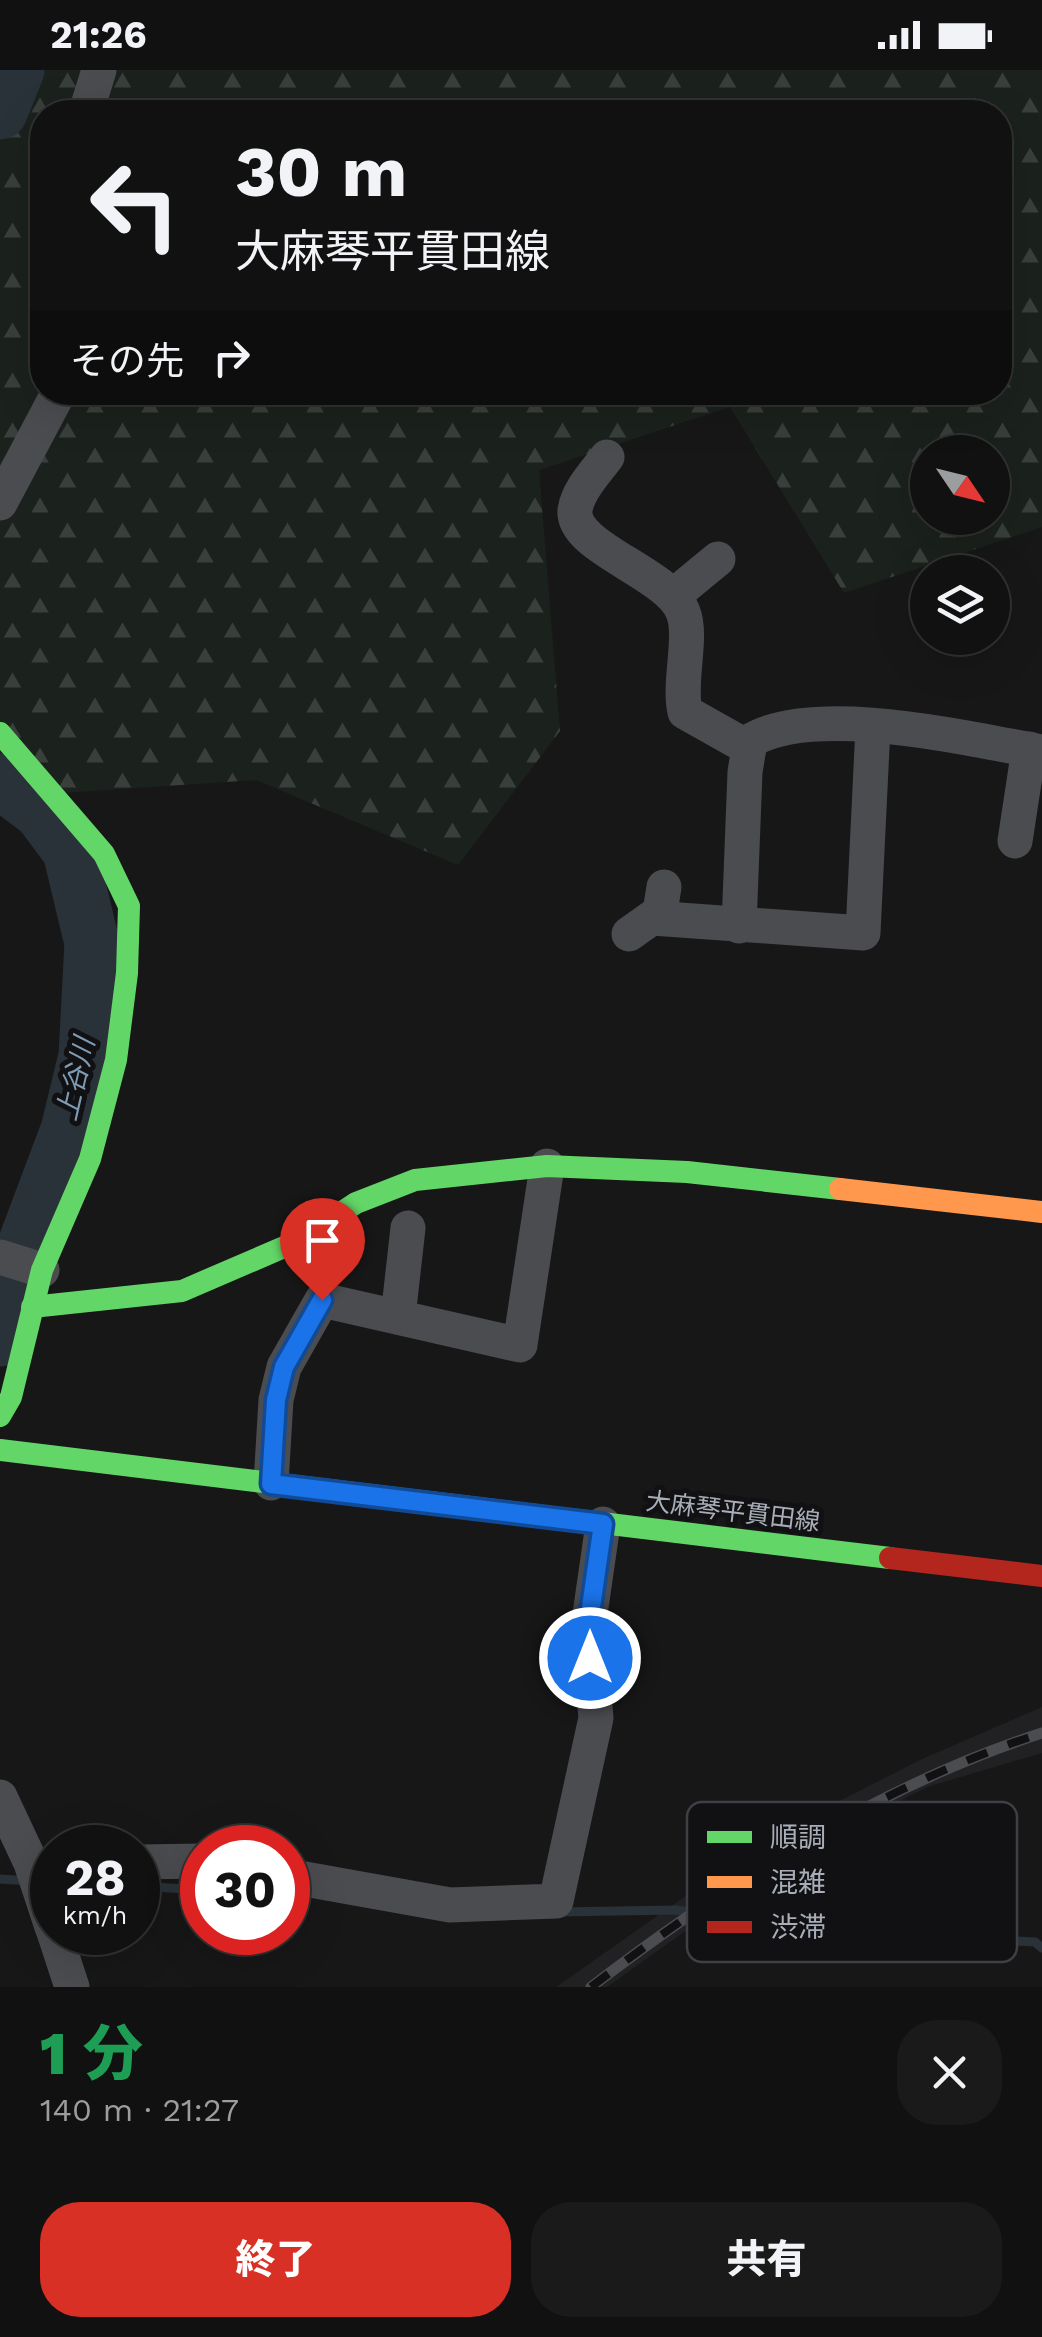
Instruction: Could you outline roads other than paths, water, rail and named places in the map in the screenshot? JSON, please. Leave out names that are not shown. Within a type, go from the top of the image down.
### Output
[{"type":"street","points":[[90,100],[100,70]]},
{"type":"street","points":[[0,503],[53,405]]},
{"type":"street","points":[[607,457],[581,493],[574,512],[582,532],[673,596],[685,614],[681,695],[685,712],[703,726],[750,748]]},
{"type":"street","points":[[673,596],[718,559]]},
{"type":"street","points":[[739,926],[750,741],[768,730],[805,724],[873,726],[1035,751],[1014,841]]},
{"type":"street","points":[[648,913],[739,926],[864,933],[873,726]]},
{"type":"street","points":[[0,733],[104,854],[129,906],[128,973],[116,1060],[90,1159],[42,1270],[11,1397],[0,1416]]},
{"type":"street","points":[[32,1308],[182,1290],[298,1240],[356,1203],[415,1180],[547,1166],[687,1172],[1042,1212]]},
{"type":"street","points":[[271,1484],[276,1400],[284,1367],[322,1300],[520,1345],[547,1166]]},
{"type":"street","points":[[398,1318],[408,1228]]},
{"type":"street","points":[[0,1257],[42,1270]]},
{"type":"street","name":"大麻琴平貫田線","points":[[0,1450],[1042,1576]]},
{"type":"street","points":[[310,1880],[450,1905],[556,1901],[596,1718],[588,1628],[603,1524]]},
{"type":"street","points":[[0,1797],[28,1859]]},
{"type":"street","points":[[62,1955],[72,1987]]},
{"type":"waterway","name":"上谷川","points":[[0,112],[17,70]]},
{"type":"waterway","name":"上谷川","points":[[0,781],[41,812],[70,851],[92,943],[86,1056],[68,1130],[24,1247],[0,1339]]},
{"type":"waterway","points":[[0,1879],[30,1881]]},
{"type":"waterway","points":[[160,1887],[180,1889]]},
{"type":"waterway","points":[[559,1912],[687,1912]]},
{"type":"waterway","points":[[1017,1941],[1035,1942],[1042,1948]]},
{"type":"railway","points":[[877,1802],[921,1780],[1042,1733]]},
{"type":"railway","points":[[591,1987],[687,1917]]}]
